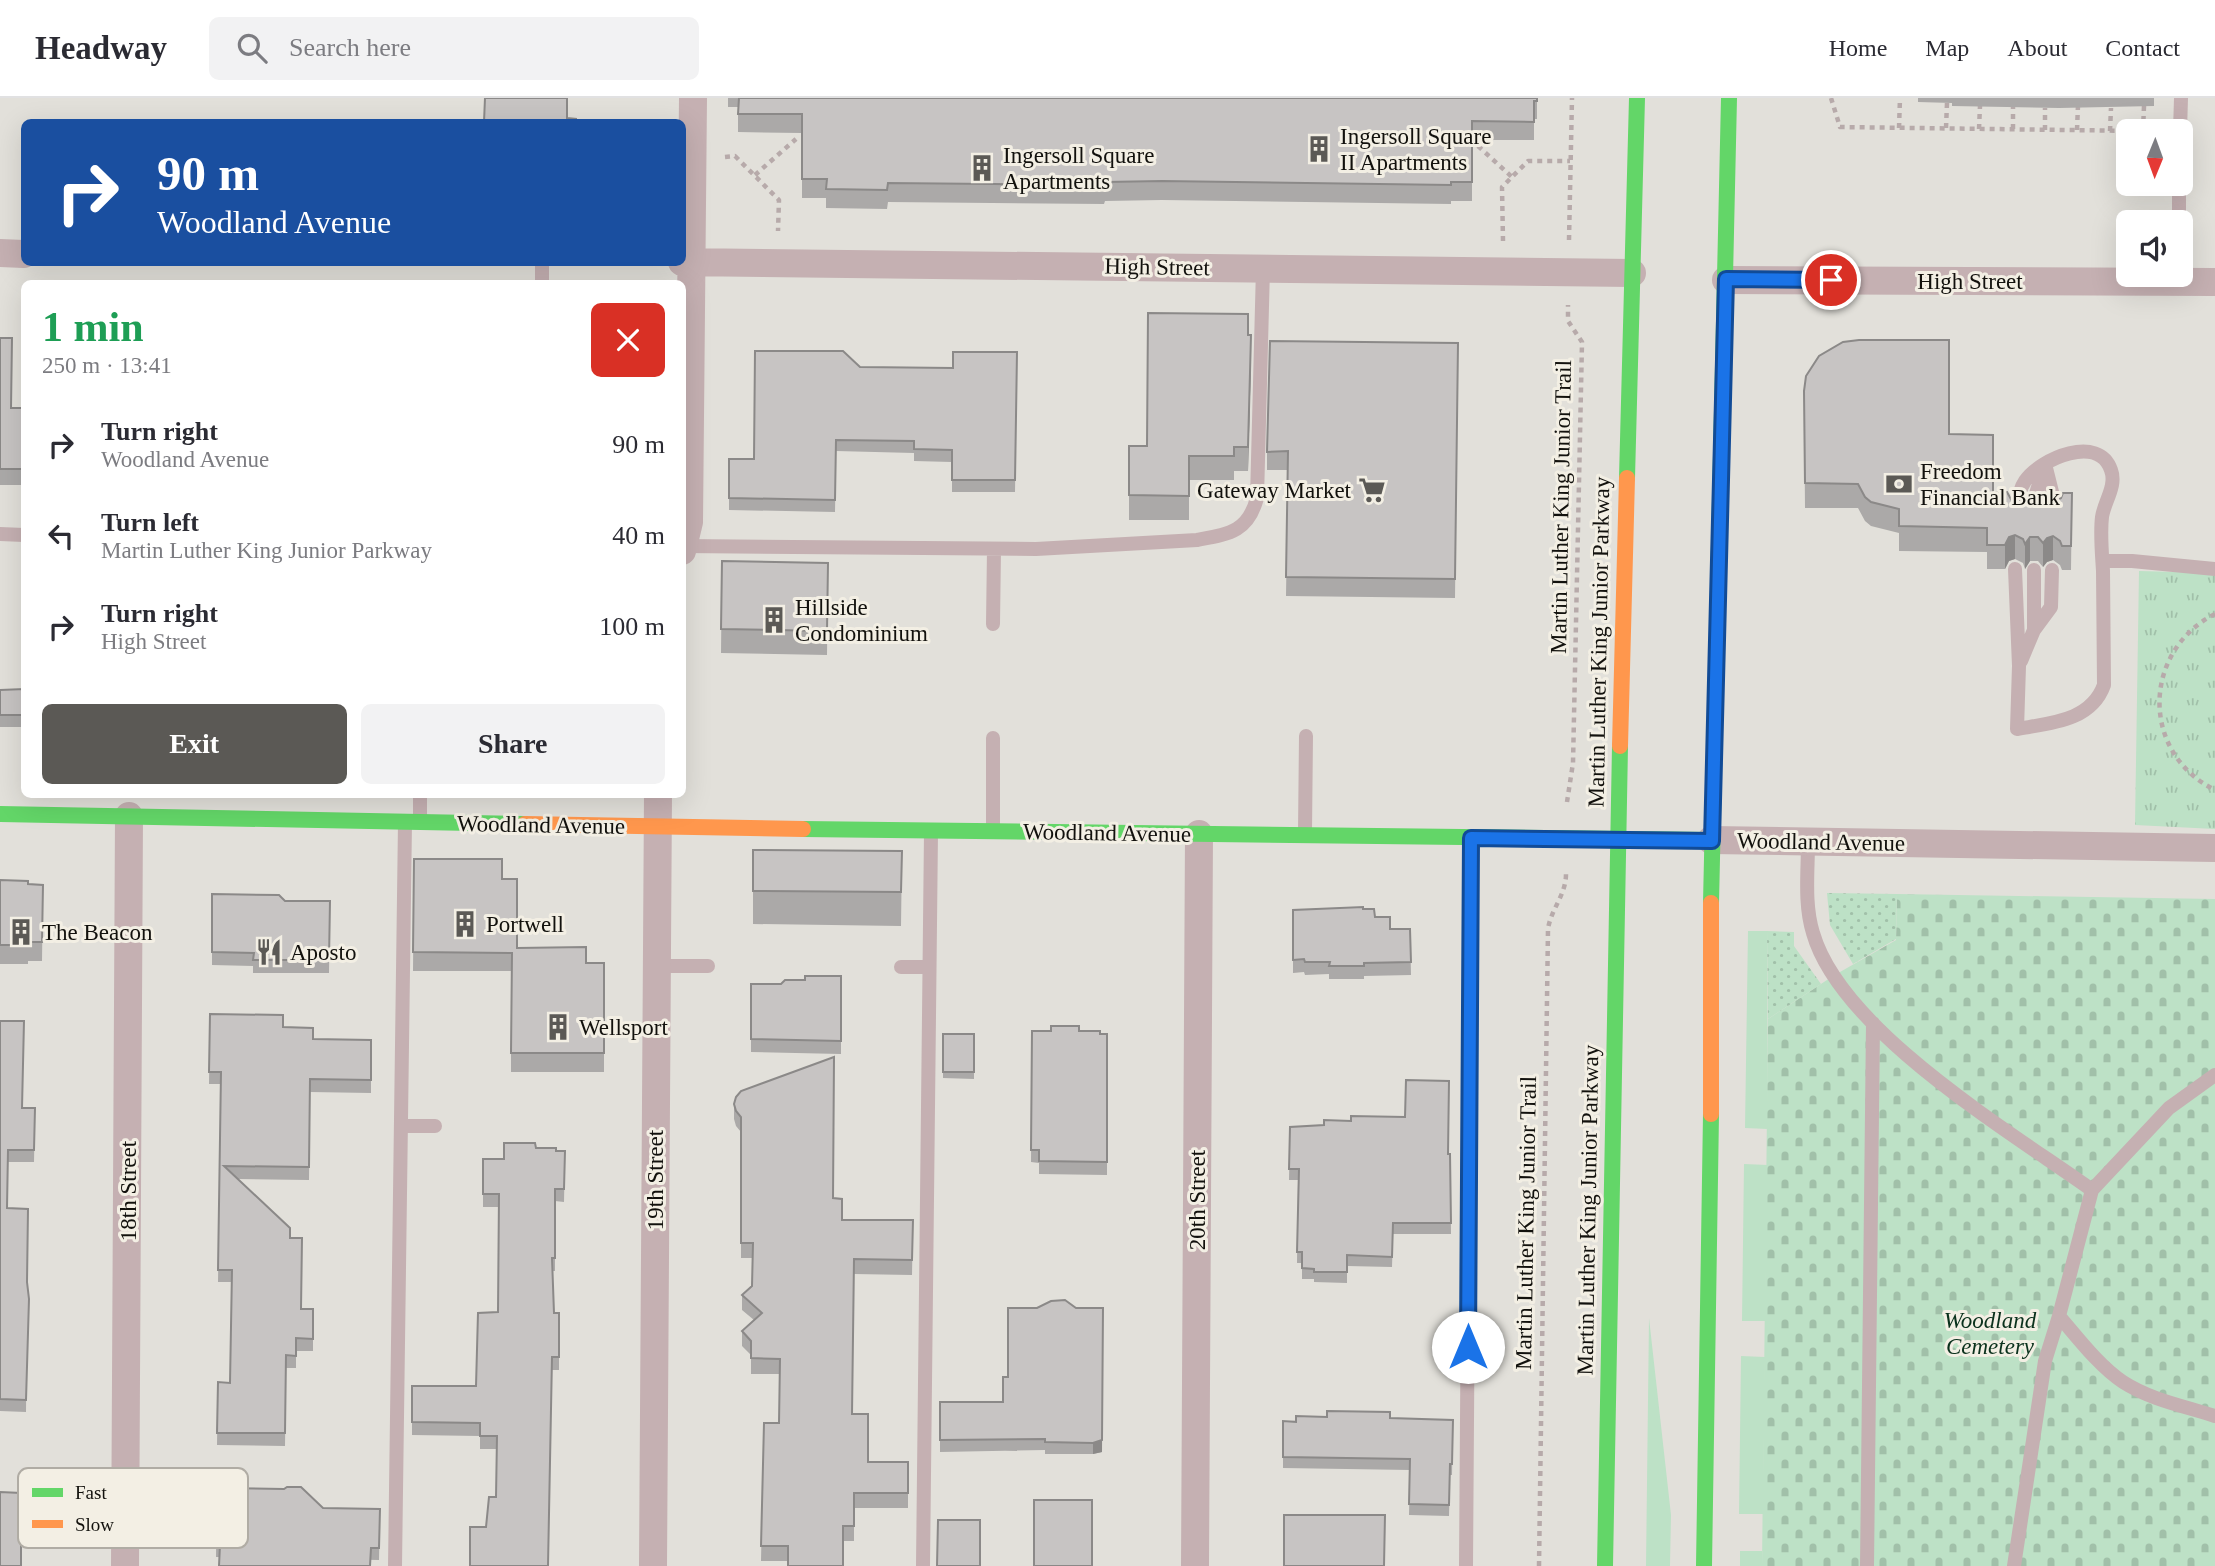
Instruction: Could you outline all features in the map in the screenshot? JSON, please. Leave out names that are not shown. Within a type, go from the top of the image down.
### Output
[{"type":"main road","name":"Martin Luther King Junior Parkway","points":[[1605,1566],[1617,839],[1637,98]]},
{"type":"main road","points":[[1704,1566],[1712,1066],[1712,841],[1729,98]]},
{"type":"main road","name":"Woodland Avenue","points":[[0,814],[657,827],[1712,841]]},
{"type":"street","points":[[686,534],[689,522],[687,262],[693,98]]},
{"type":"street","points":[[0,253],[21,254]]},
{"type":"street","name":"High Street","points":[[687,262],[1632,272]]},
{"type":"street","name":"High Street","points":[[1726,279],[2116,278]]},
{"type":"street","name":"High Street","points":[[2193,280],[2215,282]]},
{"type":"street","name":"19th Street","points":[[653,1566],[658,798]]},
{"type":"street","name":"18th Street","points":[[126,1468],[130,816]]},
{"type":"street","name":"20th Street","points":[[1195,1566],[1199,834]]},
{"type":"street","name":"Woodland Avenue","points":[[1712,841],[2215,848]]},
{"type":"street","name":"18th Street","points":[[125,1548],[125,1566]]},
{"type":"lane","points":[[2180,98],[2180,119]]},
{"type":"lane","points":[[686,547],[1036,549],[1197,540],[1222,536],[1242,526],[1253,515],[1258,498],[1263,268]]},
{"type":"lane","points":[[2015,569],[2019,666],[2017,729],[2060,721],[2084,712],[2099,698],[2105,685],[2102,519],[2112,488],[2112,472],[2105,460],[2092,453],[2072,452],[2045,463],[2026,480],[2018,498],[2017,517]]},
{"type":"lane","points":[[2034,517],[2035,497],[2045,463]]},
{"type":"lane","points":[[2045,463],[2053,496],[2053,517]]},
{"type":"lane","points":[[0,534],[21,535]]},
{"type":"lane","points":[[993,624],[994,549]]},
{"type":"lane","points":[[2103,561],[2215,569]]},
{"type":"lane","points":[[2034,570],[2034,630]]},
{"type":"lane","points":[[2019,666],[2034,630],[2052,607],[2052,570]]},
{"type":"lane","points":[[1305,835],[1306,736]]},
{"type":"lane","points":[[993,738],[993,832]]},
{"type":"lane","points":[[395,1566],[401,1126],[412,822],[419,798]]},
{"type":"lane","points":[[923,1566],[931,830]]},
{"type":"lane","points":[[1466,1566],[1471,838]]},
{"type":"lane","points":[[1808,842],[1809,910],[1813,933],[1833,976],[1873,1023],[1929,1075],[2092,1190]]},
{"type":"lane","points":[[656,966],[709,966]]},
{"type":"lane","points":[[901,967],[929,967]]},
{"type":"lane","points":[[1867,1566],[1873,1023]]},
{"type":"lane","points":[[2014,1566],[2046,1361],[2092,1190],[2169,1108],[2215,1075]]},
{"type":"lane","points":[[401,1126],[435,1126]]},
{"type":"lane","points":[[2059,1316],[2086,1347],[2122,1381],[2153,1397],[2215,1416]]},
{"type":"path","name":"Martin Luther King Junior Trail","points":[[1567,793],[1573,763],[1582,342],[1568,321],[1572,98]]},
{"type":"path","points":[[1831,98],[1840,127],[2116,131]]},
{"type":"path","points":[[1899,128],[1900,98]]},
{"type":"path","points":[[1946,128],[1947,103]]},
{"type":"path","points":[[2013,104],[2013,129]]},
{"type":"path","points":[[2077,130],[2078,105]]},
{"type":"path","points":[[1979,129],[1980,106]]},
{"type":"path","points":[[2143,119],[2144,106]]},
{"type":"path","points":[[2045,108],[2045,130]]},
{"type":"path","points":[[2110,131],[2111,108]]},
{"type":"path","points":[[755,175],[796,139]]},
{"type":"path","points":[[1478,146],[1512,177]]},
{"type":"path","points":[[693,153],[735,156],[779,200],[778,263]]},
{"type":"path","points":[[1503,242],[1502,187],[1528,161],[1570,161]]},
{"type":"path","points":[[2215,614],[2194,625],[2167,665],[2160,690],[2159,714],[2165,738],[2186,770],[2215,790]]},
{"type":"path","name":"Martin Luther King Junior Trail","points":[[1539,1566],[1548,929],[1553,909],[1566,883]]},
{"type":"green space","points":[[2139,571],[2215,573],[2215,829],[2135,825]]},
{"type":"green space","points":[[1827,893],[1897,894],[1896,939],[1853,964],[1830,925]]},
{"type":"green space","name":"Woodland Cemetery","points":[[1897,894],[2215,899],[2215,1566],[1762,1566],[1768,1019],[1833,976],[1896,940]]},
{"type":"green space","points":[[1748,931],[1767,931],[1768,1129],[1745,1128]]},
{"type":"green space","points":[[1767,931],[1794,932],[1794,946],[1821,984],[1768,1019]]},
{"type":"green space","points":[[1744,1164],[1768,1165],[1765,1321],[1742,1321]]},
{"type":"green space","points":[[1649,1318],[1671,1515],[1670,1566],[1646,1566]]},
{"type":"green space","points":[[1741,1356],[1765,1357],[1763,1514],[1739,1514]]},
{"type":"green space","points":[[1740,1551],[1762,1551],[1762,1566],[1740,1566]]},
{"type":"building","points":[[485,98],[567,98],[567,118],[576,119],[484,119]]},
{"type":"building","points":[[739,98],[1537,98],[1537,101],[1534,101],[1534,122],[1472,121],[1472,182],[1451,182],[1451,185],[1162,181],[1105,182],[1104,185],[888,183],[887,190],[826,189],[827,179],[802,179],[802,114],[738,114]]},
{"type":"building","points":[[1148,313],[1248,314],[1248,335],[1251,335],[1248,447],[1234,447],[1234,456],[1189,456],[1189,496],[1129,495],[1129,446],[1147,446]]},
{"type":"building","points":[[0,338],[12,338],[11,408],[21,408],[21,469],[0,469]]},
{"type":"building","name":"Freedom Financial Bank","points":[[1949,340],[1949,434],[1993,435],[1993,492],[2007,492],[2012,501],[2018,502],[2026,497],[2029,501],[2038,501],[2044,494],[2048,501],[2054,502],[2061,498],[2063,493],[2072,493],[2071,546],[2062,546],[2053,536],[2043,543],[2038,537],[2030,537],[2025,544],[2023,539],[2015,535],[2009,537],[2005,545],[1987,545],[1987,528],[1899,526],[1899,509],[1871,502],[1858,484],[1805,483],[1806,376],[1819,356],[1843,342]]},
{"type":"building","name":"Gateway Market","points":[[1270,341],[1458,343],[1455,579],[1286,577],[1288,451],[1267,452]]},
{"type":"building","points":[[755,351],[843,351],[860,367],[953,368],[953,352],[1017,352],[1015,480],[952,480],[952,450],[914,449],[914,441],[836,440],[835,500],[729,498],[729,459],[754,459]]},
{"type":"building","name":"Hillside Condominium","points":[[722,561],[828,563],[827,631],[721,629]]},
{"type":"building","points":[[21,689],[21,715],[0,715],[0,690]]},
{"type":"building","points":[[753,850],[902,851],[901,892],[753,891]]},
{"type":"building","points":[[414,859],[502,859],[502,879],[517,879],[517,948],[586,947],[586,963],[604,963],[604,1053],[511,1053],[512,953],[413,952]]},
{"type":"building","name":"The Beacon","points":[[0,880],[28,881],[28,884],[43,885],[42,942],[0,945]]},
{"type":"building","name":"Aposto","points":[[212,894],[279,895],[285,901],[330,901],[329,960],[253,960],[254,953],[212,952]]},
{"type":"building","points":[[1363,907],[1374,909],[1375,917],[1390,917],[1390,929],[1410,929],[1411,962],[1329,966],[1330,962],[1293,960],[1293,910]]},
{"type":"building","points":[[805,976],[841,976],[841,1041],[751,1039],[751,984],[781,984],[785,980],[805,980]]},
{"type":"building","points":[[210,1014],[283,1015],[283,1027],[313,1028],[313,1039],[371,1040],[371,1080],[310,1079],[309,1167],[224,1166],[290,1228],[290,1238],[302,1238],[301,1309],[313,1309],[313,1339],[296,1338],[296,1356],[286,1355],[285,1433],[217,1433],[218,1382],[230,1383],[232,1270],[218,1270],[221,1072],[209,1072]]},
{"type":"building","points":[[0,1021],[24,1021],[22,1108],[35,1108],[34,1150],[8,1150],[7,1208],[28,1209],[26,1400],[0,1399]]},
{"type":"building","points":[[1051,1026],[1079,1026],[1079,1031],[1100,1031],[1100,1034],[1107,1034],[1107,1162],[1039,1161],[1039,1150],[1031,1150],[1032,1031],[1051,1031]]},
{"type":"building","points":[[943,1034],[974,1034],[974,1072],[943,1072]]},
{"type":"building","points":[[834,1057],[833,1198],[842,1199],[842,1220],[913,1220],[912,1260],[854,1259],[852,1414],[868,1414],[868,1462],[908,1462],[908,1493],[854,1493],[854,1526],[843,1526],[843,1566],[788,1566],[788,1546],[761,1546],[764,1423],[779,1423],[780,1359],[751,1358],[751,1341],[742,1331],[762,1313],[742,1295],[752,1286],[753,1243],[741,1243],[741,1117],[734,1104],[741,1091]]},
{"type":"building","points":[[1406,1080],[1449,1081],[1451,1223],[1393,1223],[1392,1257],[1347,1255],[1347,1272],[1314,1272],[1314,1269],[1302,1268],[1302,1252],[1297,1252],[1299,1169],[1289,1169],[1290,1127],[1324,1125],[1324,1120],[1351,1121],[1351,1116],[1405,1117]]},
{"type":"building","points":[[504,1143],[535,1143],[536,1148],[565,1151],[564,1189],[555,1189],[555,1258],[552,1258],[554,1313],[559,1313],[559,1357],[552,1357],[548,1566],[470,1566],[470,1527],[486,1527],[489,1497],[496,1497],[497,1436],[480,1436],[480,1423],[412,1422],[412,1386],[476,1386],[478,1313],[498,1312],[499,1194],[483,1194],[483,1159],[504,1159]]},
{"type":"building","points":[[1065,1300],[1076,1308],[1103,1308],[1102,1440],[1093,1443],[1045,1442],[1045,1439],[940,1440],[940,1402],[1003,1402],[1003,1377],[1008,1377],[1008,1308],[1037,1308],[1051,1301]]},
{"type":"building","points":[[1327,1411],[1390,1412],[1390,1418],[1453,1420],[1449,1505],[1409,1504],[1410,1459],[1283,1457],[1283,1421],[1296,1422],[1296,1416],[1327,1417]]},
{"type":"building","points":[[301,1487],[323,1508],[380,1509],[379,1548],[371,1548],[370,1566],[219,1566],[220,1548],[248,1548],[248,1488]]},
{"type":"building","points":[[0,1492],[18,1493],[18,1548],[21,1548],[21,1566],[0,1566]]},
{"type":"building","points":[[1034,1500],[1092,1500],[1092,1566],[1034,1566]]},
{"type":"building","points":[[1284,1515],[1385,1515],[1384,1566],[1284,1566]]},
{"type":"building","points":[[938,1520],[980,1520],[980,1566],[937,1566]]},
{"type":"traffic: fast","points":[[1627,478],[1637,98]]},
{"type":"traffic: fast","points":[[1711,903],[1729,98]]},
{"type":"traffic: fast","points":[[1605,1566],[1620,746]]},
{"type":"traffic: fast","points":[[0,814],[525,824]]},
{"type":"traffic: fast","points":[[803,829],[1711,840]]},
{"type":"traffic: fast","points":[[1704,1566],[1711,1114]]},
{"type":"traffic: slow","points":[[1620,746],[1627,478]]},
{"type":"traffic: slow","points":[[525,824],[803,829]]},
{"type":"traffic: slow","points":[[1711,903],[1711,1114]]},
{"type":"place","name":"Ingersoll Square II Apartments","points":[[1319,149]]},
{"type":"place","name":"Ingersoll Square Apartments","points":[[982,168]]},
{"type":"place","name":"Freedom Financial Bank","points":[[1899,484]]},
{"type":"place","name":"Gateway Market","points":[[1372,490]]},
{"type":"place","name":"Hillside Condominium","points":[[774,620]]},
{"type":"place","name":"Portwell","points":[[465,924]]},
{"type":"place","name":"The Beacon","points":[[21,932]]},
{"type":"place","name":"Aposto","points":[[269,952]]},
{"type":"place","name":"Wellsport","points":[[558,1027]]},
{"type":"route","points":[[1468,1347],[1471,838],[1712,841],[1726,279],[1831,280]]}]
